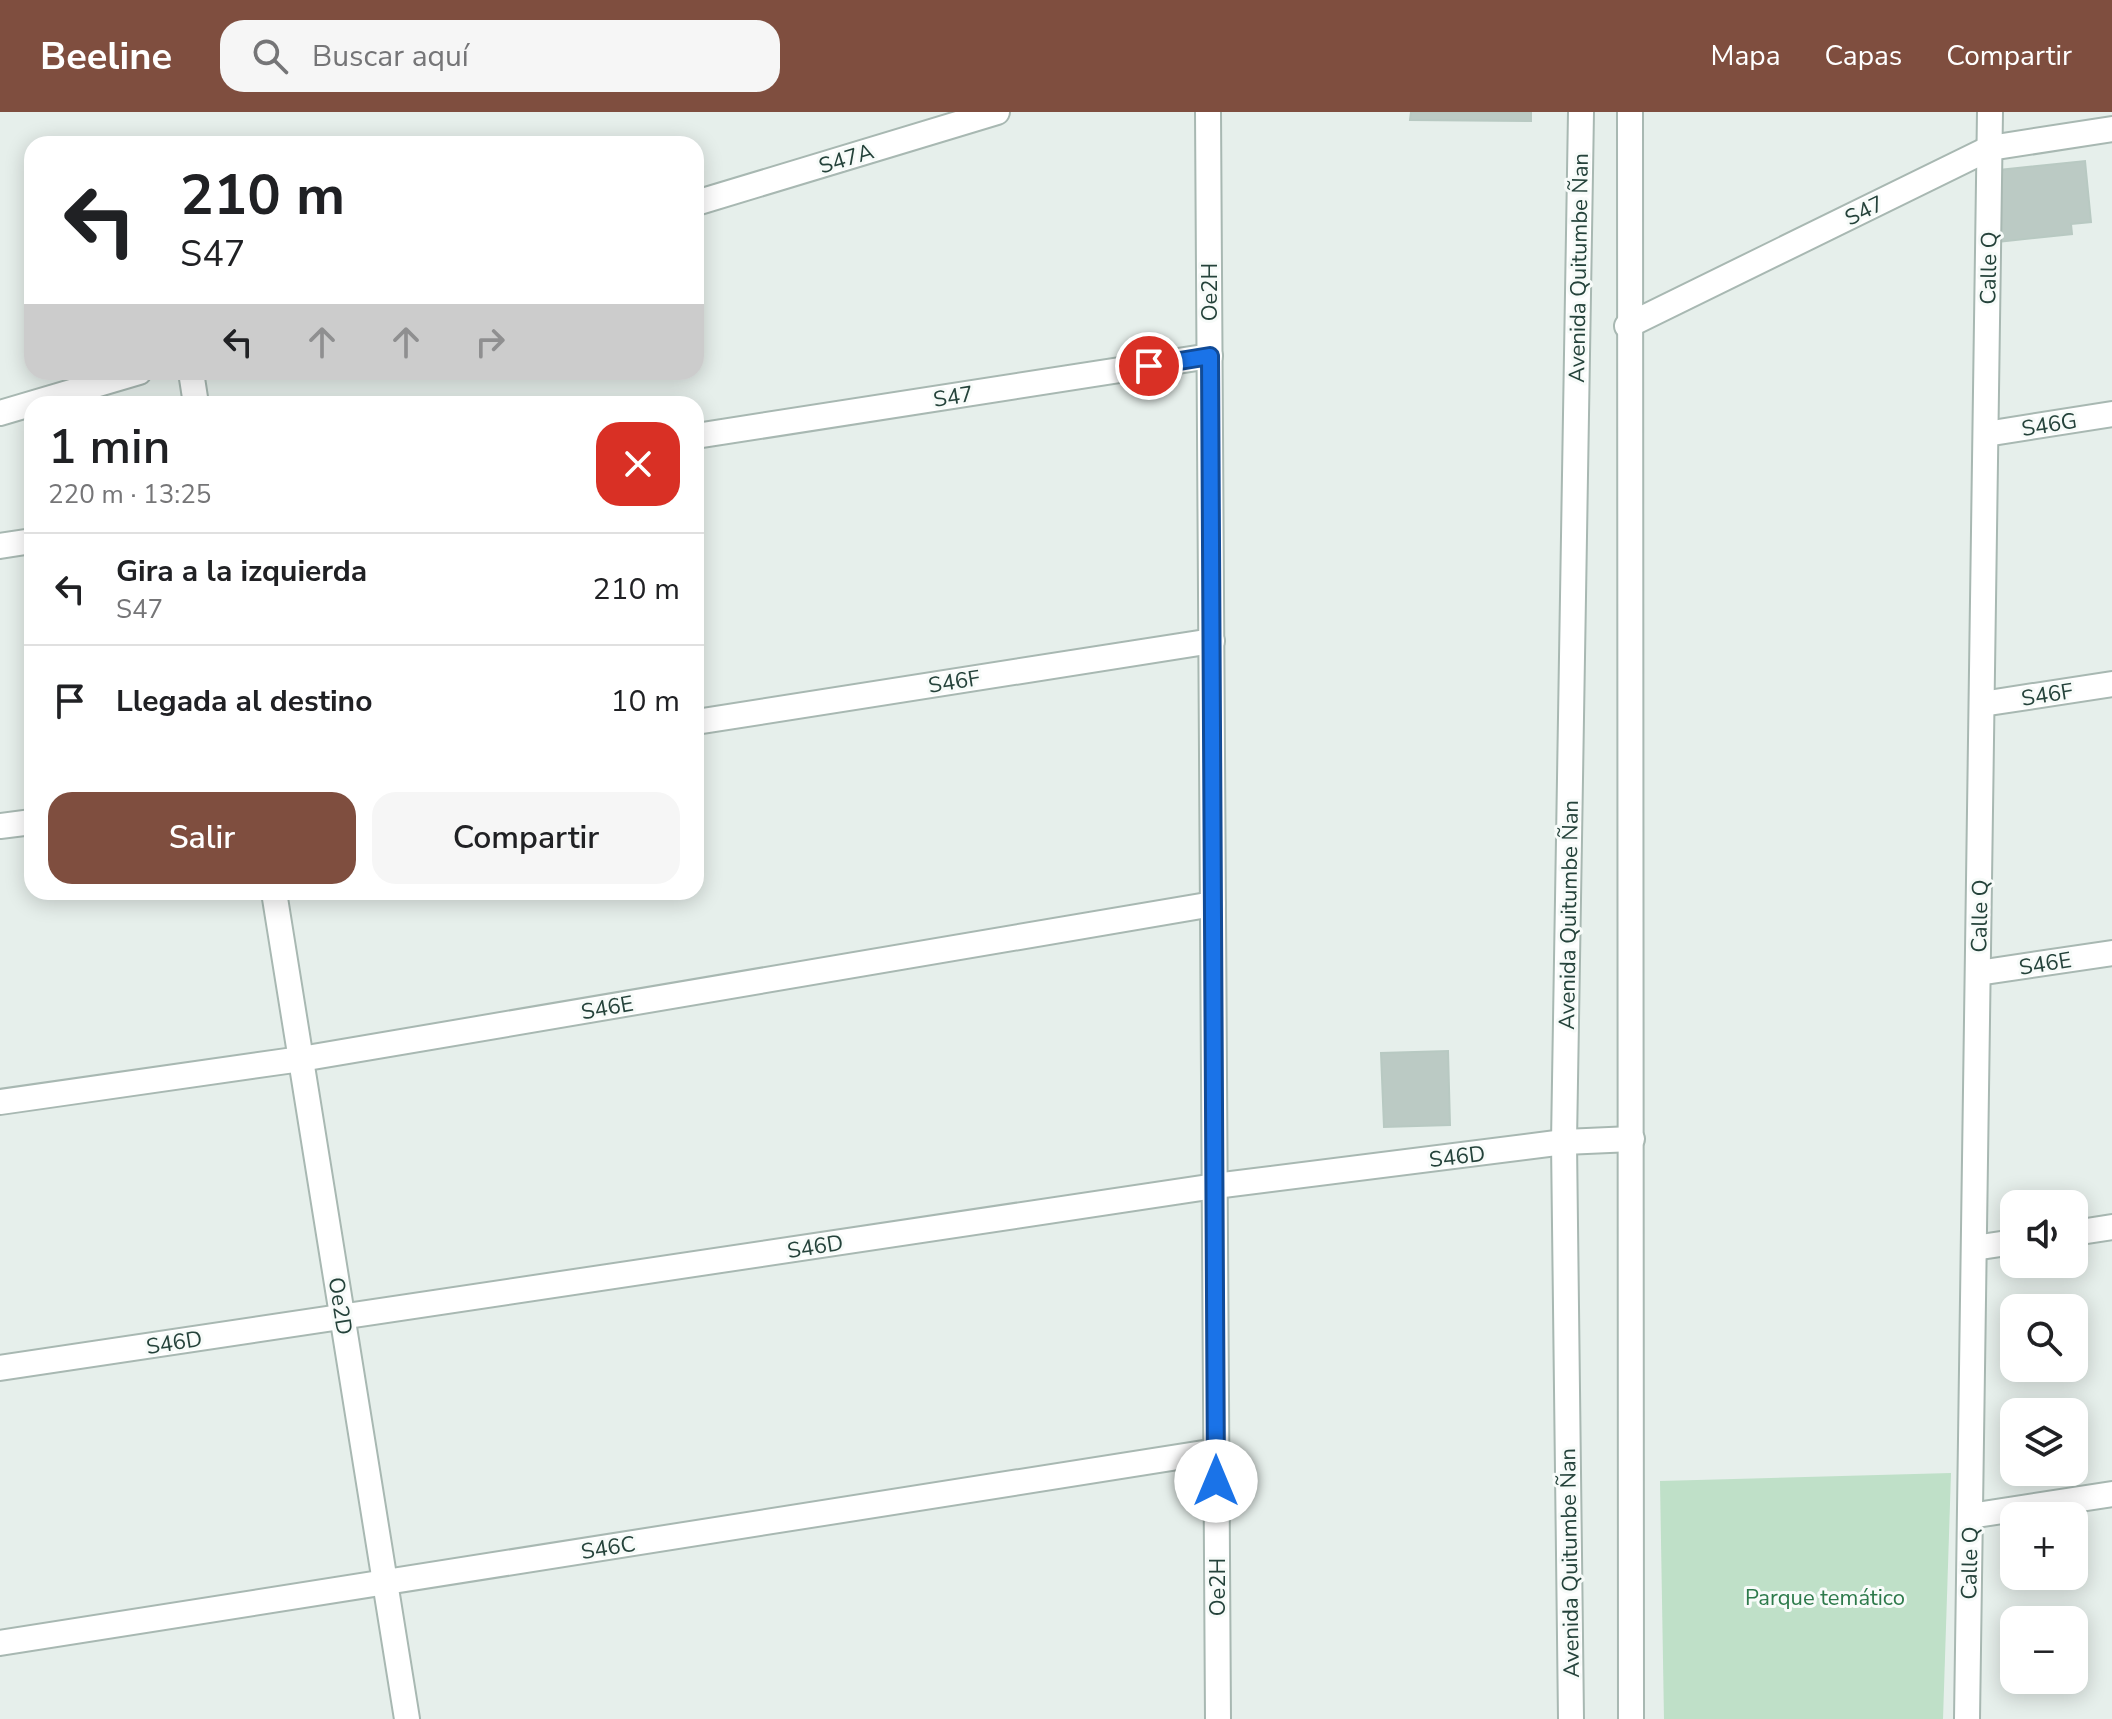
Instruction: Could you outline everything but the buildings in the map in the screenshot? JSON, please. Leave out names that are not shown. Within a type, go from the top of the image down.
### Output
[{"type":"street","name":"S47A","points":[[704,201],[997,112]]},
{"type":"street","name":"Oe2H","points":[[1208,112],[1218,1719]]},
{"type":"street","name":"Avenida Quitumbe Ñan","points":[[1571,1719],[1564,1142],[1581,112]]},
{"type":"street","points":[[1630,112],[1627,326],[1632,1139],[1631,1719]]},
{"type":"street","name":"Calle Q","points":[[1967,1719],[1990,112]]},
{"type":"street","name":"S47","points":[[1627,326],[1990,148],[2112,129]]},
{"type":"street","name":"S47","points":[[704,435],[1210,356]]},
{"type":"street","points":[[58,396],[112,380]]},
{"type":"street","points":[[0,413],[24,406]]},
{"type":"street","name":"S46G","points":[[1986,434],[2112,414]]},
{"type":"street","points":[[0,546],[24,542]]},
{"type":"street","name":"S46F","points":[[704,721],[1212,641]]},
{"type":"street","name":"S46F","points":[[1982,704],[2112,684]]},
{"type":"street","points":[[0,826],[24,823]]},
{"type":"street","name":"Oe2D","points":[[275,900],[407,1719]]},
{"type":"street","name":"S46E","points":[[0,1102],[301,1059],[1213,904]]},
{"type":"street","name":"S46E","points":[[1978,973],[2112,953]]},
{"type":"street","name":"S46D","points":[[0,1368],[1215,1186],[1564,1142],[1632,1139]]},
{"type":"street","points":[[2088,1231],[2112,1227]]},
{"type":"street","points":[[1974,1248],[2000,1244]]},
{"type":"street","name":"S46C","points":[[0,1643],[1216,1451]]},
{"type":"street","points":[[1970,1516],[2112,1494]]},
{"type":"green space","name":"Parque temático","points":[[1951,1473],[1943,1719],[1664,1719],[1660,1481]]},
{"type":"route","points":[[1149,366],[1210,356],[1216,1481]]}]
